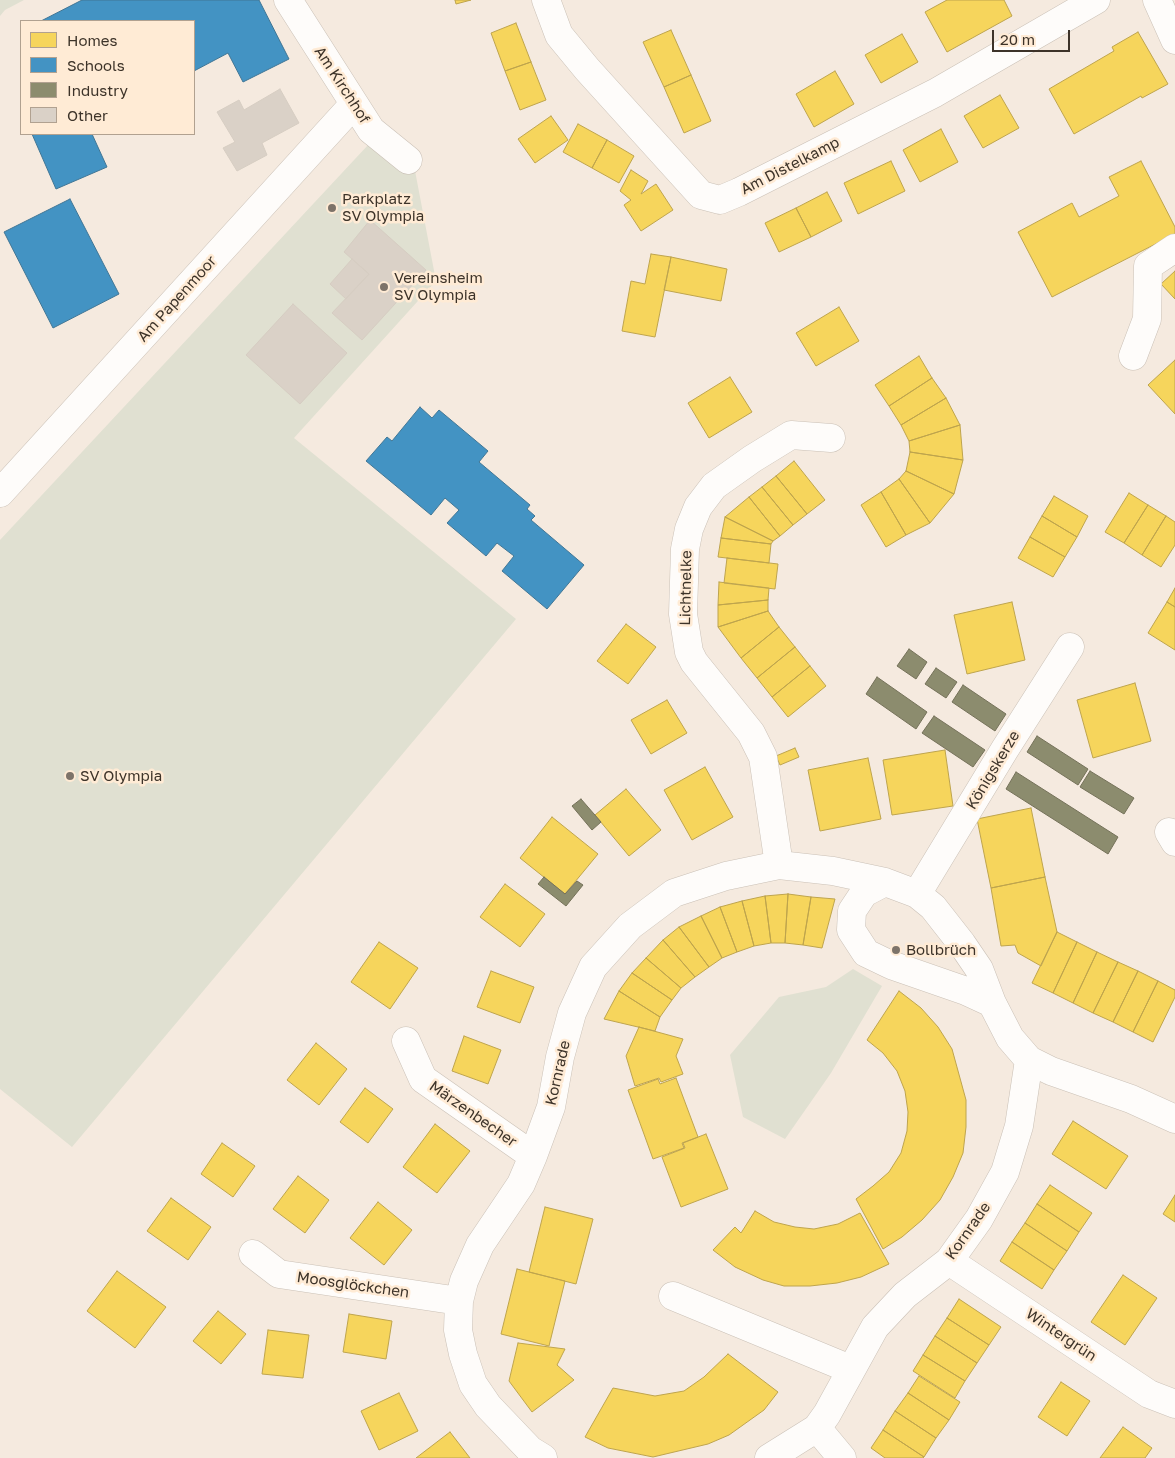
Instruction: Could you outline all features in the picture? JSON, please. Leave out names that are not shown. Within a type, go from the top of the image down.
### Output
[{"type":"street","name":"Am Kirchhof","points":[[288,0],[371,130],[408,160]]},
{"type":"street","name":"Am Distelkamp","points":[[546,0],[559,35],[587,69],[701,195],[720,200],[740,192],[935,93],[1096,0]]},
{"type":"street","points":[[1157,0],[1175,40]]},
{"type":"street","name":"Am Papenmoor","points":[[0,493],[354,104]]},
{"type":"street","points":[[1133,356],[1148,319],[1148,266],[1175,248]]},
{"type":"street","name":"Lichtnelke","points":[[779,865],[762,757],[751,733],[694,662],[689,652],[683,614],[685,549],[698,507],[714,486],[752,459],[791,435],[831,438]]},
{"type":"street","name":"Königskerze","points":[[918,894],[1005,749],[1070,647]]},
{"type":"street","name":"Kornrade","points":[[543,1458],[530,1450],[488,1406],[473,1384],[458,1330],[459,1301],[464,1281],[480,1245],[521,1184],[533,1156],[551,1107],[560,1057],[572,1013],[593,967],[630,926],[674,893],[726,876],[779,865],[833,871],[885,882],[918,894],[933,907],[962,944],[978,969],[992,1003],[1010,1038],[1029,1060],[1131,1099],[1175,1119]]},
{"type":"street","points":[[885,882],[864,893],[852,911],[851,930],[866,953],[891,965],[966,991],[992,1003]]},
{"type":"street","name":"Märzenbecher","points":[[406,1041],[422,1079],[533,1156]]},
{"type":"street","name":"Kornrade","points":[[769,1458],[816,1428],[827,1414],[875,1327],[905,1295],[949,1261],[979,1219],[1005,1172],[1019,1126],[1029,1060]]},
{"type":"street","name":"Moosglöckchen","points":[[253,1254],[279,1274],[459,1301]]},
{"type":"street","name":"Wintergrün","points":[[949,1261],[1149,1394],[1175,1404]]},
{"type":"street","points":[[673,1296],[850,1370]]},
{"type":"street","points":[[816,1428],[842,1458]]},
{"type":"shaded area","points":[[0,0],[24,0],[5,10],[0,16]]},
{"type":"shaded area","points":[[382,130],[412,155],[436,281],[294,438],[516,619],[72,1147],[0,1089],[0,540]]},
{"type":"shaded area","points":[[853,969],[882,986],[831,1073],[785,1139],[743,1117],[730,1055],[779,997],[826,987]]},
{"type":"building: Homes","points":[[455,0],[471,0],[456,4]]},
{"type":"building: Homes","points":[[947,0],[1004,0],[1012,16],[947,52],[925,12]]},
{"type":"building: Homes","points":[[516,23],[531,62],[505,71],[491,33]]},
{"type":"building: Homes","points":[[671,30],[691,75],[664,87],[643,42]]},
{"type":"building: Homes","points":[[1138,32],[1168,84],[1142,98],[1141,96],[1074,134],[1049,89],[1114,51],[1112,47]]},
{"type":"building: Homes","points":[[902,34],[918,62],[881,83],[865,55]]},
{"type":"building: Homes","points":[[531,62],[546,100],[520,110],[505,71]]},
{"type":"building: Homes","points":[[835,71],[854,104],[814,127],[796,94]]},
{"type":"building: Homes","points":[[691,75],[711,121],[684,133],[664,87]]},
{"type":"building: Homes","points":[[1000,95],[1019,128],[983,148],[964,116]]},
{"type":"building: Homes","points":[[551,116],[568,140],[535,163],[518,139]]},
{"type":"building: Homes","points":[[578,124],[607,140],[592,168],[563,152]]},
{"type":"building: Homes","points":[[941,129],[958,162],[920,182],[903,150]]},
{"type":"building: Homes","points":[[607,140],[634,156],[619,183],[592,168]]},
{"type":"building: Homes","points":[[891,161],[905,191],[858,214],[844,183]]},
{"type":"building: Homes","points":[[1141,161],[1175,227],[1175,234],[1052,297],[1018,232],[1072,203],[1079,217],[1119,196],[1109,177]]},
{"type":"building: Homes","points":[[631,170],[648,181],[641,194],[656,184],[673,210],[641,231],[624,205],[631,200],[620,191]]},
{"type":"building: Homes","points":[[827,192],[842,221],[811,237],[796,208]]},
{"type":"building: Homes","points":[[796,208],[811,237],[779,252],[765,223]]},
{"type":"building: Homes","points":[[651,254],[671,257],[655,337],[622,331],[631,281],[645,284]]},
{"type":"building: Homes","points":[[671,257],[727,269],[721,301],[664,290]]},
{"type":"building: Homes","points":[[1175,271],[1175,299],[1161,284]]},
{"type":"building: Homes","points":[[839,307],[859,341],[816,366],[796,333]]},
{"type":"building: Homes","points":[[919,356],[932,378],[889,406],[875,385]]},
{"type":"building: Homes","points":[[1175,360],[1175,414],[1148,385]]},
{"type":"building: Homes","points":[[730,377],[752,412],[709,438],[688,403]]},
{"type":"building: Homes","points":[[932,378],[946,398],[901,425],[889,406]]},
{"type":"building: Homes","points":[[946,398],[960,425],[909,441],[901,425]]},
{"type":"building: Homes","points":[[960,425],[963,460],[910,452],[909,441]]},
{"type":"building: Homes","points":[[910,452],[963,460],[954,494],[906,471]]},
{"type":"building: Homes","points":[[794,461],[825,500],[807,514],[776,476]]},
{"type":"building: Homes","points":[[906,471],[954,494],[930,523],[899,479]]},
{"type":"building: Homes","points":[[776,476],[807,514],[793,525],[762,487]]},
{"type":"building: Homes","points":[[899,479],[930,523],[906,535],[881,492]]},
{"type":"building: Homes","points":[[762,487],[793,525],[780,536],[749,497]]},
{"type":"building: Homes","points":[[881,492],[906,535],[886,547],[861,505]]},
{"type":"building: Homes","points":[[1129,493],[1148,505],[1124,543],[1105,532]]},
{"type":"building: Homes","points":[[1054,496],[1088,516],[1077,537],[1042,516]]},
{"type":"building: Homes","points":[[749,497],[780,536],[773,541],[725,517]]},
{"type":"building: Homes","points":[[1148,505],[1166,516],[1142,555],[1124,543]]},
{"type":"building: Homes","points":[[1042,516],[1077,537],[1065,557],[1030,537]]},
{"type":"building: Homes","points":[[1166,516],[1175,522],[1175,545],[1161,567],[1142,555]]},
{"type":"building: Homes","points":[[725,517],[773,541],[771,544],[721,538]]},
{"type":"building: Homes","points":[[1030,537],[1065,557],[1053,577],[1018,558]]},
{"type":"building: Homes","points":[[721,538],[771,544],[769,563],[718,557]]},
{"type":"building: Homes","points":[[727,558],[778,564],[775,589],[724,583]]},
{"type":"building: Homes","points":[[719,582],[769,588],[768,600],[718,605]]},
{"type":"building: Homes","points":[[1175,588],[1175,607],[1167,602]]},
{"type":"building: Homes","points":[[768,600],[768,611],[718,627],[718,605]]},
{"type":"building: Homes","points":[[1012,602],[1025,660],[967,674],[954,615]]},
{"type":"building: Homes","points":[[1167,602],[1175,607],[1175,650],[1148,633]]},
{"type":"building: Homes","points":[[768,611],[779,627],[741,658],[718,627]]},
{"type":"building: Homes","points":[[626,624],[656,647],[628,684],[597,661]]},
{"type":"building: Homes","points":[[779,627],[795,647],[757,678],[741,658]]},
{"type":"building: Homes","points":[[795,647],[810,666],[772,697],[757,678]]},
{"type":"building: Homes","points":[[810,666],[826,686],[788,717],[772,697]]},
{"type":"building: Homes","points":[[1135,683],[1151,741],[1093,758],[1077,700]]},
{"type":"building: Homes","points":[[667,700],[687,733],[651,754],[631,720]]},
{"type":"building: Homes","points":[[795,748],[799,757],[780,765],[776,756]]},
{"type":"building: Homes","points":[[945,750],[953,806],[892,815],[883,760]]},
{"type":"building: Homes","points":[[868,758],[881,819],[820,831],[808,770]]},
{"type":"building: Homes","points":[[705,767],[733,817],[692,840],[664,790]]},
{"type":"building: Homes","points":[[626,789],[661,830],[629,856],[595,815]]},
{"type":"building: Homes","points":[[1031,808],[1045,877],[991,888],[977,819]]},
{"type":"building: Homes","points":[[552,817],[598,854],[565,894],[520,858]]},
{"type":"building: Homes","points":[[1045,877],[1057,932],[1041,966],[1018,953],[1015,945],[1001,946],[991,888]]},
{"type":"building: Homes","points":[[505,884],[545,914],[520,947],[480,917]]},
{"type":"building: Homes","points":[[788,894],[785,943],[771,943],[765,896]]},
{"type":"building: Homes","points":[[788,894],[811,897],[803,945],[785,943]]},
{"type":"building: Homes","points":[[765,896],[771,943],[754,946],[742,901]]},
{"type":"building: Homes","points":[[811,897],[835,899],[822,948],[803,945]]},
{"type":"building: Homes","points":[[742,901],[754,946],[737,952],[720,907]]},
{"type":"building: Homes","points":[[720,907],[737,952],[722,958],[701,916]]},
{"type":"building: Homes","points":[[701,916],[722,958],[709,967],[679,927]]},
{"type":"building: Homes","points":[[679,927],[709,967],[695,977],[663,940]]},
{"type":"building: Homes","points":[[1057,932],[1077,942],[1053,993],[1032,983]]},
{"type":"building: Homes","points":[[663,940],[695,977],[681,988],[646,958]]},
{"type":"building: Homes","points":[[379,942],[418,968],[390,1009],[351,982]]},
{"type":"building: Homes","points":[[1077,942],[1097,952],[1073,1003],[1053,993]]},
{"type":"building: Homes","points":[[1097,952],[1118,962],[1093,1013],[1073,1003]]},
{"type":"building: Homes","points":[[646,958],[681,988],[672,1000],[632,973]]},
{"type":"building: Homes","points":[[1118,962],[1138,971],[1113,1022],[1093,1013]]},
{"type":"building: Homes","points":[[491,971],[534,987],[520,1023],[477,1007]]},
{"type":"building: Homes","points":[[1138,971],[1158,981],[1133,1032],[1113,1022]]},
{"type":"building: Homes","points":[[632,973],[672,1000],[660,1017],[619,991]]},
{"type":"building: Homes","points":[[1158,981],[1175,990],[1175,997],[1153,1042],[1133,1032]]},
{"type":"building: Homes","points":[[619,991],[660,1017],[655,1031],[604,1019]]},
{"type":"building: Homes","points":[[899,991],[921,1008],[938,1027],[952,1049],[966,1100],[966,1127],[963,1153],[953,1177],[940,1200],[922,1220],[902,1237],[883,1249],[856,1199],[889,1172],[901,1153],[907,1131],[908,1112],[905,1091],[897,1071],[883,1053],[867,1040]]},
{"type":"building: Homes","points":[[639,1027],[683,1039],[676,1056],[683,1074],[661,1082],[659,1078],[635,1086],[626,1056]]},
{"type":"building: Homes","points":[[464,1036],[501,1050],[488,1084],[452,1071]]},
{"type":"building: Homes","points":[[316,1043],[347,1069],[319,1105],[287,1080]]},
{"type":"building: Homes","points":[[676,1078],[698,1137],[682,1143],[684,1148],[653,1159],[628,1090],[658,1079],[660,1084]]},
{"type":"building: Homes","points":[[365,1088],[393,1109],[368,1143],[340,1122]]},
{"type":"building: Homes","points":[[1073,1121],[1128,1156],[1106,1189],[1052,1154]]},
{"type":"building: Homes","points":[[435,1124],[470,1151],[437,1193],[403,1167]]},
{"type":"building: Homes","points":[[706,1134],[728,1189],[681,1207],[662,1157],[685,1148],[683,1143]]},
{"type":"building: Homes","points":[[222,1143],[255,1166],[233,1197],[201,1174]]},
{"type":"building: Homes","points":[[298,1176],[329,1200],[305,1233],[273,1209]]},
{"type":"building: Homes","points":[[1050,1185],[1092,1213],[1079,1232],[1037,1204]]},
{"type":"building: Homes","points":[[1175,1195],[1175,1222],[1163,1214]]},
{"type":"building: Homes","points":[[171,1198],[211,1227],[188,1260],[147,1231]]},
{"type":"building: Homes","points":[[378,1202],[412,1230],[384,1265],[350,1238]]},
{"type":"building: Homes","points":[[1037,1204],[1079,1232],[1067,1251],[1025,1223]]},
{"type":"building: Homes","points":[[545,1207],[593,1219],[576,1284],[529,1272]]},
{"type":"building: Homes","points":[[755,1211],[774,1222],[814,1229],[838,1224],[860,1213],[889,1264],[861,1277],[837,1283],[784,1286],[763,1280],[735,1267],[713,1250],[735,1227],[741,1233]]},
{"type":"building: Homes","points":[[1025,1223],[1067,1251],[1054,1270],[1012,1242]]},
{"type":"building: Homes","points":[[1012,1242],[1054,1270],[1042,1289],[1000,1261]]},
{"type":"building: Homes","points":[[517,1269],[565,1281],[549,1346],[501,1334]]},
{"type":"building: Homes","points":[[117,1271],[166,1307],[135,1348],[87,1311]]},
{"type":"building: Homes","points":[[1123,1275],[1157,1298],[1125,1345],[1091,1322]]},
{"type":"building: Homes","points":[[959,1299],[1001,1327],[989,1345],[947,1318]]},
{"type":"building: Homes","points":[[218,1311],[246,1334],[221,1364],[193,1341]]},
{"type":"building: Homes","points":[[349,1314],[392,1321],[386,1359],[343,1352]]},
{"type":"building: Homes","points":[[947,1318],[989,1345],[977,1363],[935,1336]]},
{"type":"building: Homes","points":[[268,1330],[309,1335],[303,1378],[262,1374]]},
{"type":"building: Homes","points":[[935,1336],[977,1363],[965,1381],[923,1355]]},
{"type":"building: Homes","points":[[518,1343],[565,1349],[557,1365],[574,1380],[532,1412],[509,1381]]},
{"type":"building: Homes","points":[[728,1354],[778,1392],[764,1410],[729,1435],[708,1444],[653,1457],[608,1448],[585,1437],[613,1388],[655,1396],[684,1391],[704,1377]]},
{"type":"building: Homes","points":[[923,1355],[965,1381],[955,1398],[913,1371]]},
{"type":"building: Homes","points":[[919,1376],[960,1402],[949,1420],[908,1393]]},
{"type":"building: Homes","points":[[1061,1382],[1090,1401],[1067,1436],[1038,1417]]},
{"type":"building: Homes","points":[[399,1393],[418,1431],[379,1450],[361,1411]]},
{"type":"building: Homes","points":[[908,1393],[949,1420],[936,1438],[895,1411]]},
{"type":"building: Homes","points":[[895,1411],[936,1438],[924,1457],[883,1430]]},
{"type":"building: Homes","points":[[1123,1427],[1152,1448],[1145,1458],[1100,1458]]},
{"type":"building: Homes","points":[[883,1430],[924,1457],[885,1458],[871,1448]]},
{"type":"building: Homes","points":[[450,1432],[470,1458],[416,1458]]},
{"type":"building: Schools","points":[[82,0],[259,0],[289,59],[243,82],[228,53],[195,70],[195,20],[43,20]]},
{"type":"building: Schools","points":[[32,135],[92,135],[107,167],[56,189]]},
{"type":"building: Schools","points":[[70,199],[119,294],[53,328],[4,232]]},
{"type":"building: Schools","points":[[420,407],[432,418],[439,410],[488,451],[479,462],[530,505],[527,509],[535,516],[531,520],[584,565],[547,609],[502,571],[514,556],[497,543],[486,556],[447,523],[459,510],[445,498],[431,515],[366,461],[387,437],[392,441]]},
{"type":"building: Industry","points":[[909,649],[927,662],[916,679],[897,666]]},
{"type":"building: Industry","points":[[936,668],[957,682],[946,698],[925,684]]},
{"type":"building: Industry","points":[[877,677],[927,712],[916,729],[866,694]]},
{"type":"building: Industry","points":[[963,685],[1006,714],[995,731],[952,702]]},
{"type":"building: Industry","points":[[934,716],[985,750],[973,767],[922,733]]},
{"type":"building: Industry","points":[[1037,736],[1088,769],[1078,785],[1027,752]]},
{"type":"building: Industry","points":[[1090,771],[1134,798],[1124,814],[1080,787]]},
{"type":"building: Industry","points":[[1016,772],[1118,837],[1108,854],[1006,789]]},
{"type":"building: Industry","points":[[581,799],[601,822],[592,830],[572,806]]},
{"type":"building: Industry","points":[[544,877],[565,894],[577,881],[583,885],[566,906],[538,884]]},
{"type":"building: Other","points":[[280,89],[299,123],[262,143],[267,155],[237,171],[223,148],[235,142],[217,112],[239,100],[244,110]]},
{"type":"building: Other","name":"Vereinsheim SV Olympia","points":[[370,220],[426,270],[362,340],[332,313],[369,274],[344,252]]},
{"type":"building: Other","points":[[352,259],[369,274],[346,299],[330,284]]},
{"type":"building: Other","points":[[293,304],[347,353],[300,404],[246,355]]},
{"type":"place","name":"Parkplatz SV Olympia","points":[[332,208]]},
{"type":"place","name":"Vereinsheim SV Olympia","points":[[384,287]]},
{"type":"place","name":"SV Olympia","points":[[70,776]]},
{"type":"place","name":"Bollbrüch","points":[[896,950]]}]
